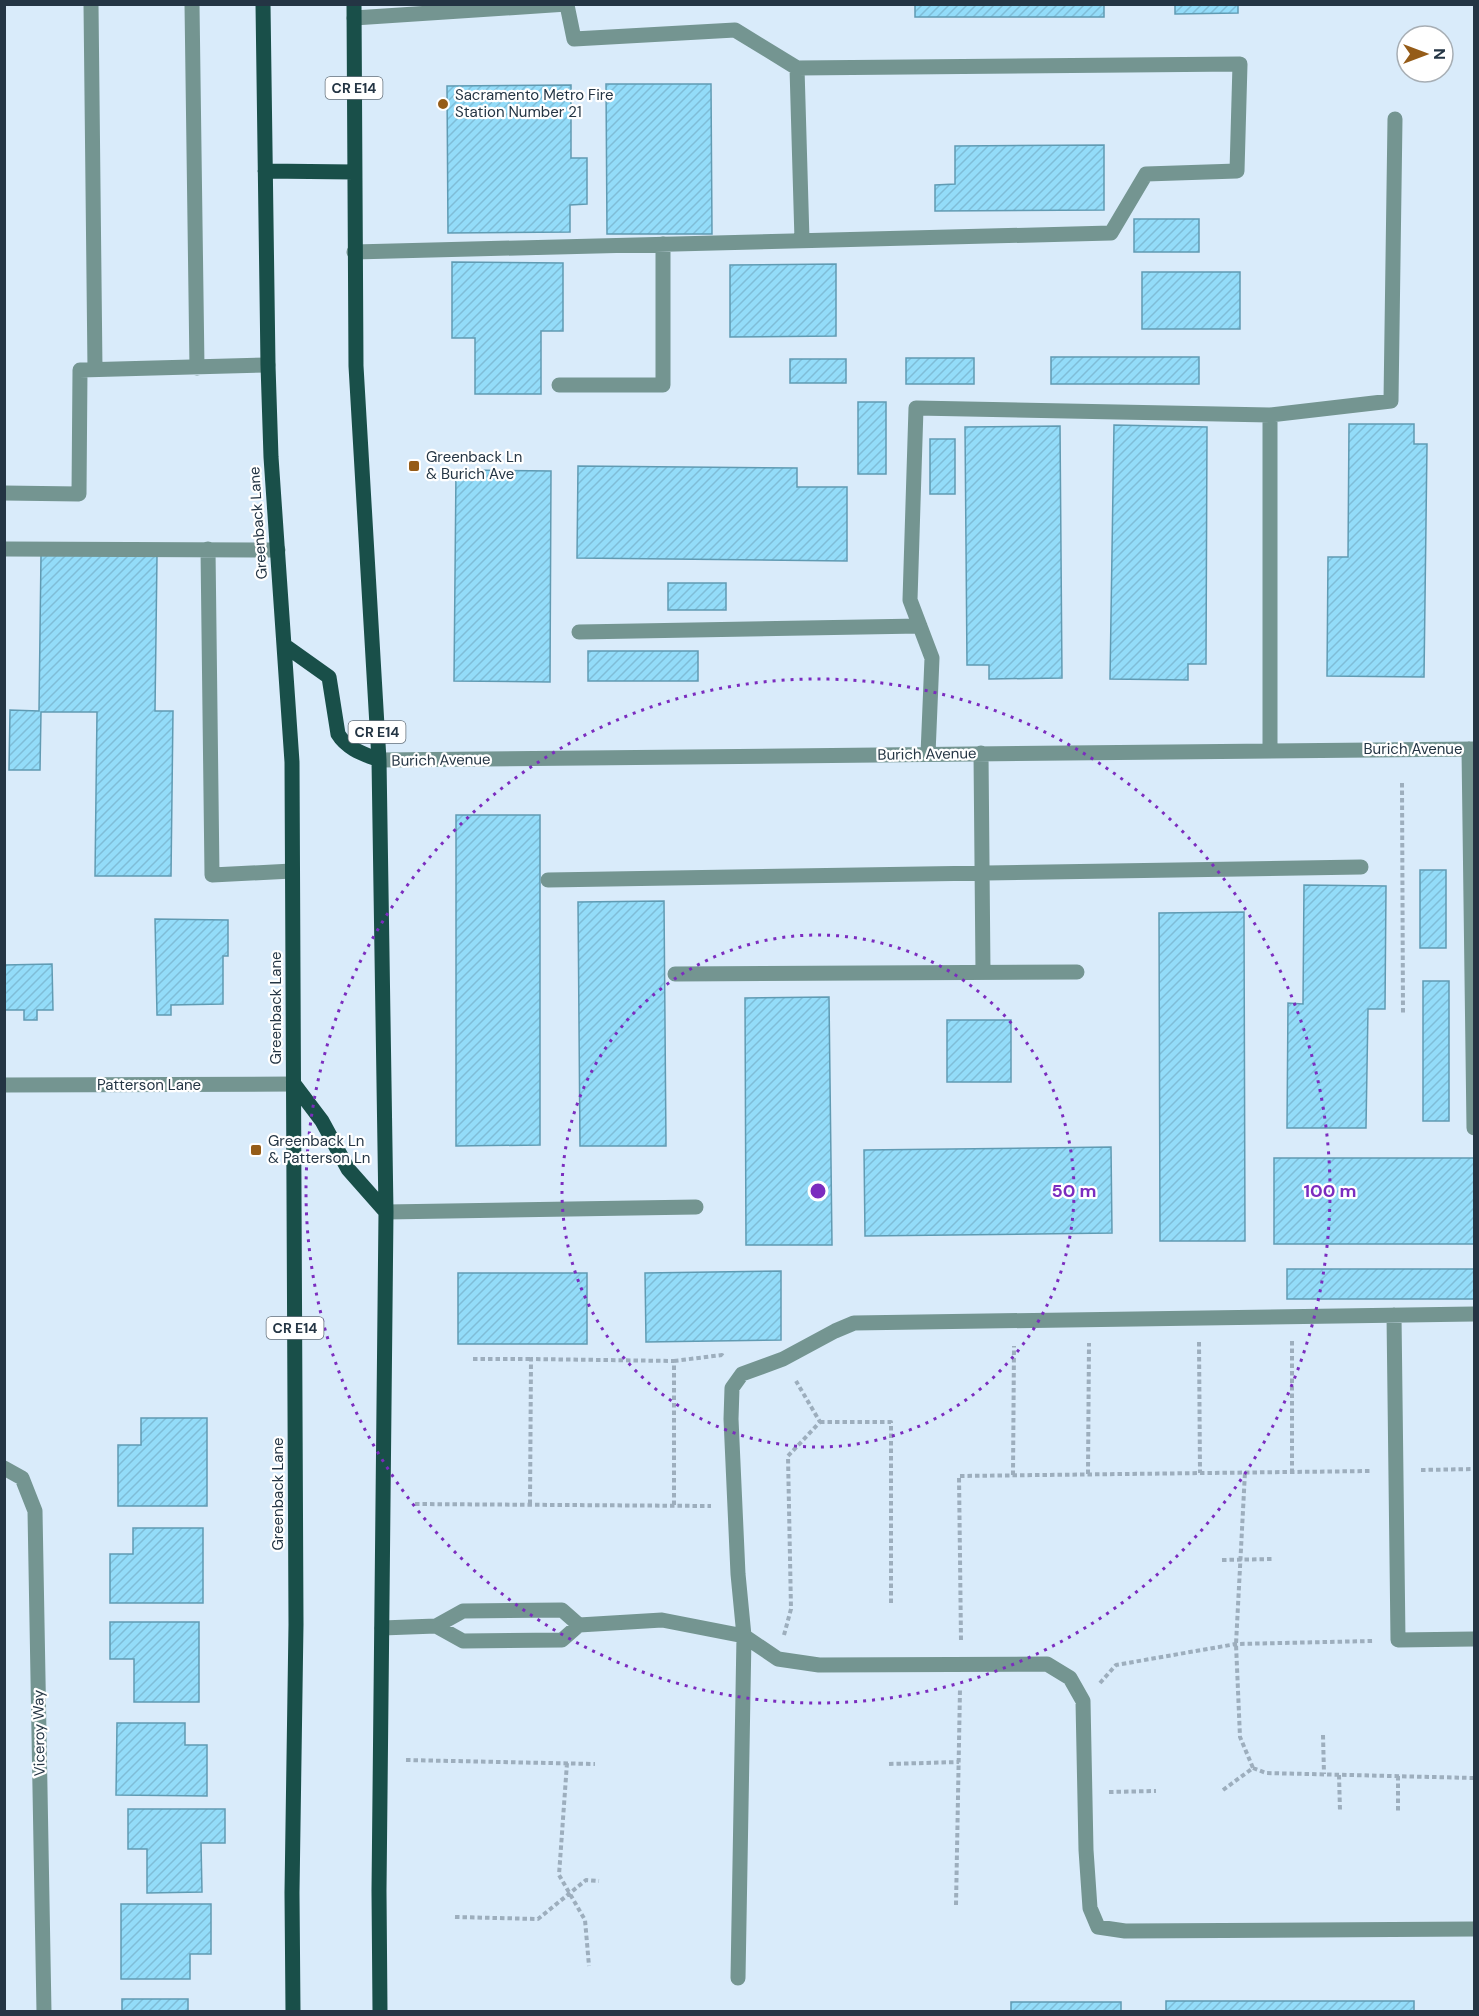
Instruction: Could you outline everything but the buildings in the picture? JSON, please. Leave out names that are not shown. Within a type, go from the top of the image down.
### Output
[{"type":"main road","name":"Greenback Lane","points":[[263,4],[268,365],[292,762],[297,1624],[292,1893],[293,2012]]},
{"type":"main road","name":"CR E14","points":[[354,11],[356,366],[379,760],[386,1212],[379,1891],[380,2012]]},
{"type":"main road","points":[[265,171],[354,172]]},
{"type":"main road","points":[[284,645],[329,677],[338,735],[341,740],[346,745],[379,760]]},
{"type":"main road","points":[[294,1084],[326,1127],[348,1169],[386,1212]]},
{"type":"street","points":[[92,4],[94,370]]},
{"type":"street","points":[[192,4],[197,368]]},
{"type":"street","points":[[354,11],[567,5],[574,39],[735,30],[797,68],[1240,64],[1237,171],[1146,174],[1111,233],[354,252]]},
{"type":"street","points":[[797,68],[802,240]]},
{"type":"street","points":[[928,754],[932,658],[910,600],[916,408],[1270,415],[1391,400],[1395,119]]},
{"type":"street","points":[[559,385],[663,385],[663,244]]},
{"type":"street","points":[[4,493],[79,494],[80,370],[268,365]]},
{"type":"street","points":[[1270,415],[1270,750]]},
{"type":"street","points":[[4,549],[278,550]]},
{"type":"street","points":[[208,549],[212,875],[292,871]]},
{"type":"street","points":[[579,632],[920,626]]},
{"type":"street","points":[[1472,749],[1474,1128]]},
{"type":"street","name":"Burich Avenue","points":[[379,760],[1472,749]]},
{"type":"street","points":[[981,753],[983,972]]},
{"type":"street","points":[[548,880],[1361,867]]},
{"type":"street","points":[[675,974],[1077,972]]},
{"type":"street","name":"Patterson Lane","points":[[4,1085],[294,1084]]},
{"type":"street","points":[[386,1212],[696,1207]]},
{"type":"street","points":[[738,1978],[744,1636],[738,1574],[731,1419],[732,1388],[742,1374],[783,1359],[855,1323],[1474,1314]]},
{"type":"street","points":[[1394,1315],[1398,1640],[1474,1639]]},
{"type":"street","name":"Viceroy Way","points":[[4,1467],[22,1478],[35,1511],[44,2012]]},
{"type":"street","points":[[382,1628],[436,1626],[463,1611],[562,1610],[579,1625]]},
{"type":"street","points":[[436,1626],[463,1641],[562,1640],[579,1625],[662,1620],[744,1636],[778,1659],[819,1665],[1047,1664],[1070,1678],[1083,1701],[1086,1850],[1090,1908],[1098,1927],[1125,1931],[1474,1929]]},
{"type":"path","points":[[1402,783],[1403,1013]]},
{"type":"path","points":[[1292,1316],[1292,1472]]},
{"type":"path","points":[[1199,1318],[1200,1473]]},
{"type":"path","points":[[1088,1474],[1089,1319]]},
{"type":"path","points":[[1013,1475],[1014,1321]]},
{"type":"path","points":[[473,1359],[674,1361],[722,1355],[742,1374]]},
{"type":"path","points":[[530,1504],[531,1359]]},
{"type":"path","points":[[783,1359],[820,1422]]},
{"type":"path","points":[[674,1361],[674,1506]]},
{"type":"path","points":[[778,1659],[791,1609],[788,1456],[820,1422],[891,1422],[891,1604]]},
{"type":"path","points":[[956,1905],[961,1664],[958,1476],[1474,1469]]},
{"type":"path","points":[[1245,1472],[1236,1644],[1240,1737],[1253,1768],[1266,1773],[1474,1778]]},
{"type":"path","points":[[415,1504],[735,1507]]},
{"type":"path","points":[[1222,1560],[1273,1559]]},
{"type":"path","points":[[1083,1701],[1116,1665],[1236,1644],[1398,1640]]},
{"type":"path","points":[[1323,1735],[1324,1774]]},
{"type":"path","points":[[402,1760],[595,1764]]},
{"type":"path","points":[[889,1764],[959,1762]]},
{"type":"path","points":[[567,1763],[559,1875],[585,1920],[589,1966]]},
{"type":"path","points":[[1223,1790],[1253,1768]]},
{"type":"path","points":[[1339,1775],[1340,1811]]},
{"type":"path","points":[[1398,1776],[1398,1814]]},
{"type":"path","points":[[1086,1792],[1156,1791]]},
{"type":"path","points":[[455,1917],[538,1919],[586,1880],[599,1881]]},
{"type":"place","name":"Sacramento Metro Fire Station Number 21","points":[[443,104]]},
{"type":"place","name":"Greenback Ln & Burich Ave","points":[[414,466]]},
{"type":"place","name":"Greenback Ln & Patterson Ln","points":[[256,1150]]}]
